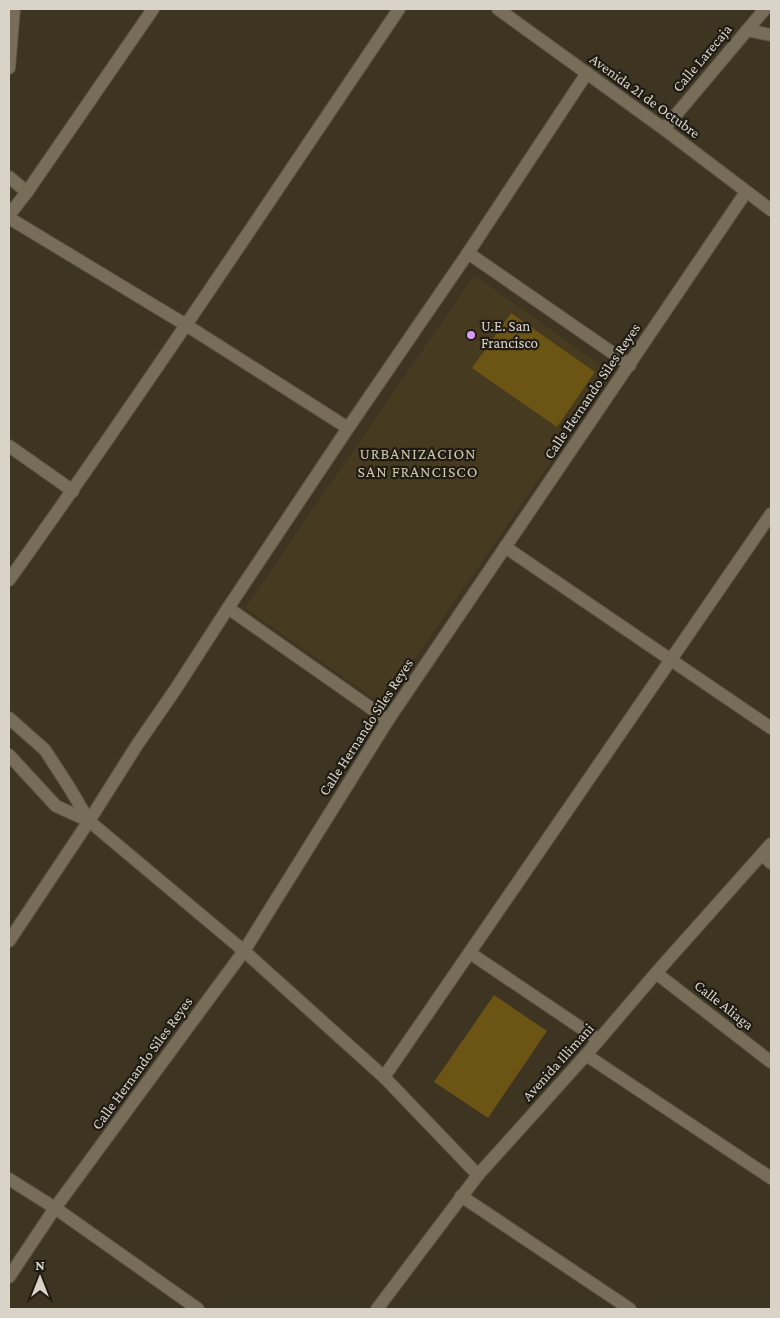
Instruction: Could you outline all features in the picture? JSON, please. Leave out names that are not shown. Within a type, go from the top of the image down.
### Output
[{"type":"street","points":[[9,68],[10,38],[14,9]]},
{"type":"street","points":[[153,9],[9,216],[348,428]]},
{"type":"street","points":[[9,580],[73,491],[399,9]]},
{"type":"street","name":"Avenida 21 de Octubre","points":[[498,9],[664,129],[771,210]]},
{"type":"street","name":"Calle Larecaja","points":[[664,129],[765,9]]},
{"type":"street","points":[[747,30],[771,34]]},
{"type":"street","points":[[9,941],[228,608],[468,253],[586,73]]},
{"type":"street","points":[[9,177],[27,192]]},
{"type":"street","name":"Calle Hernando Siles Reyes","points":[[9,1277],[55,1208],[244,952],[388,720],[630,366],[746,192]]},
{"type":"street","points":[[468,253],[630,366]]},
{"type":"street","points":[[9,446],[73,491]]},
{"type":"street","points":[[384,1077],[771,514]]},
{"type":"street","points":[[505,547],[771,728]]},
{"type":"street","points":[[228,608],[388,720]]},
{"type":"street","points":[[9,718],[44,750],[70,787],[89,821]]},
{"type":"street","points":[[9,755],[56,806],[89,821],[244,952],[384,1077],[478,1175]]},
{"type":"street","name":"Avenida Illimani","points":[[377,1309],[478,1175],[586,1055],[656,973],[767,859],[771,844]]},
{"type":"street","points":[[470,953],[599,1040]]},
{"type":"street","name":"Calle Aliaga","points":[[656,973],[771,1062]]},
{"type":"street","points":[[586,1055],[771,1178]]},
{"type":"street","points":[[9,1179],[55,1208],[198,1309]]},
{"type":"street","points":[[461,1196],[630,1309]]},
{"type":"shaded area","points":[[474,275],[612,373],[383,705],[245,608]]},
{"type":"shaded area","points":[[511,313],[595,372],[557,427],[472,368]]},
{"type":"shaded area","points":[[494,995],[547,1031],[488,1118],[434,1082]]},
{"type":"place","name":"U.E. San Francisco","points":[[471,335]]},
{"type":"district","name":"URBANIZACION SAN FRANCISCO","points":[[418,462]]}]
